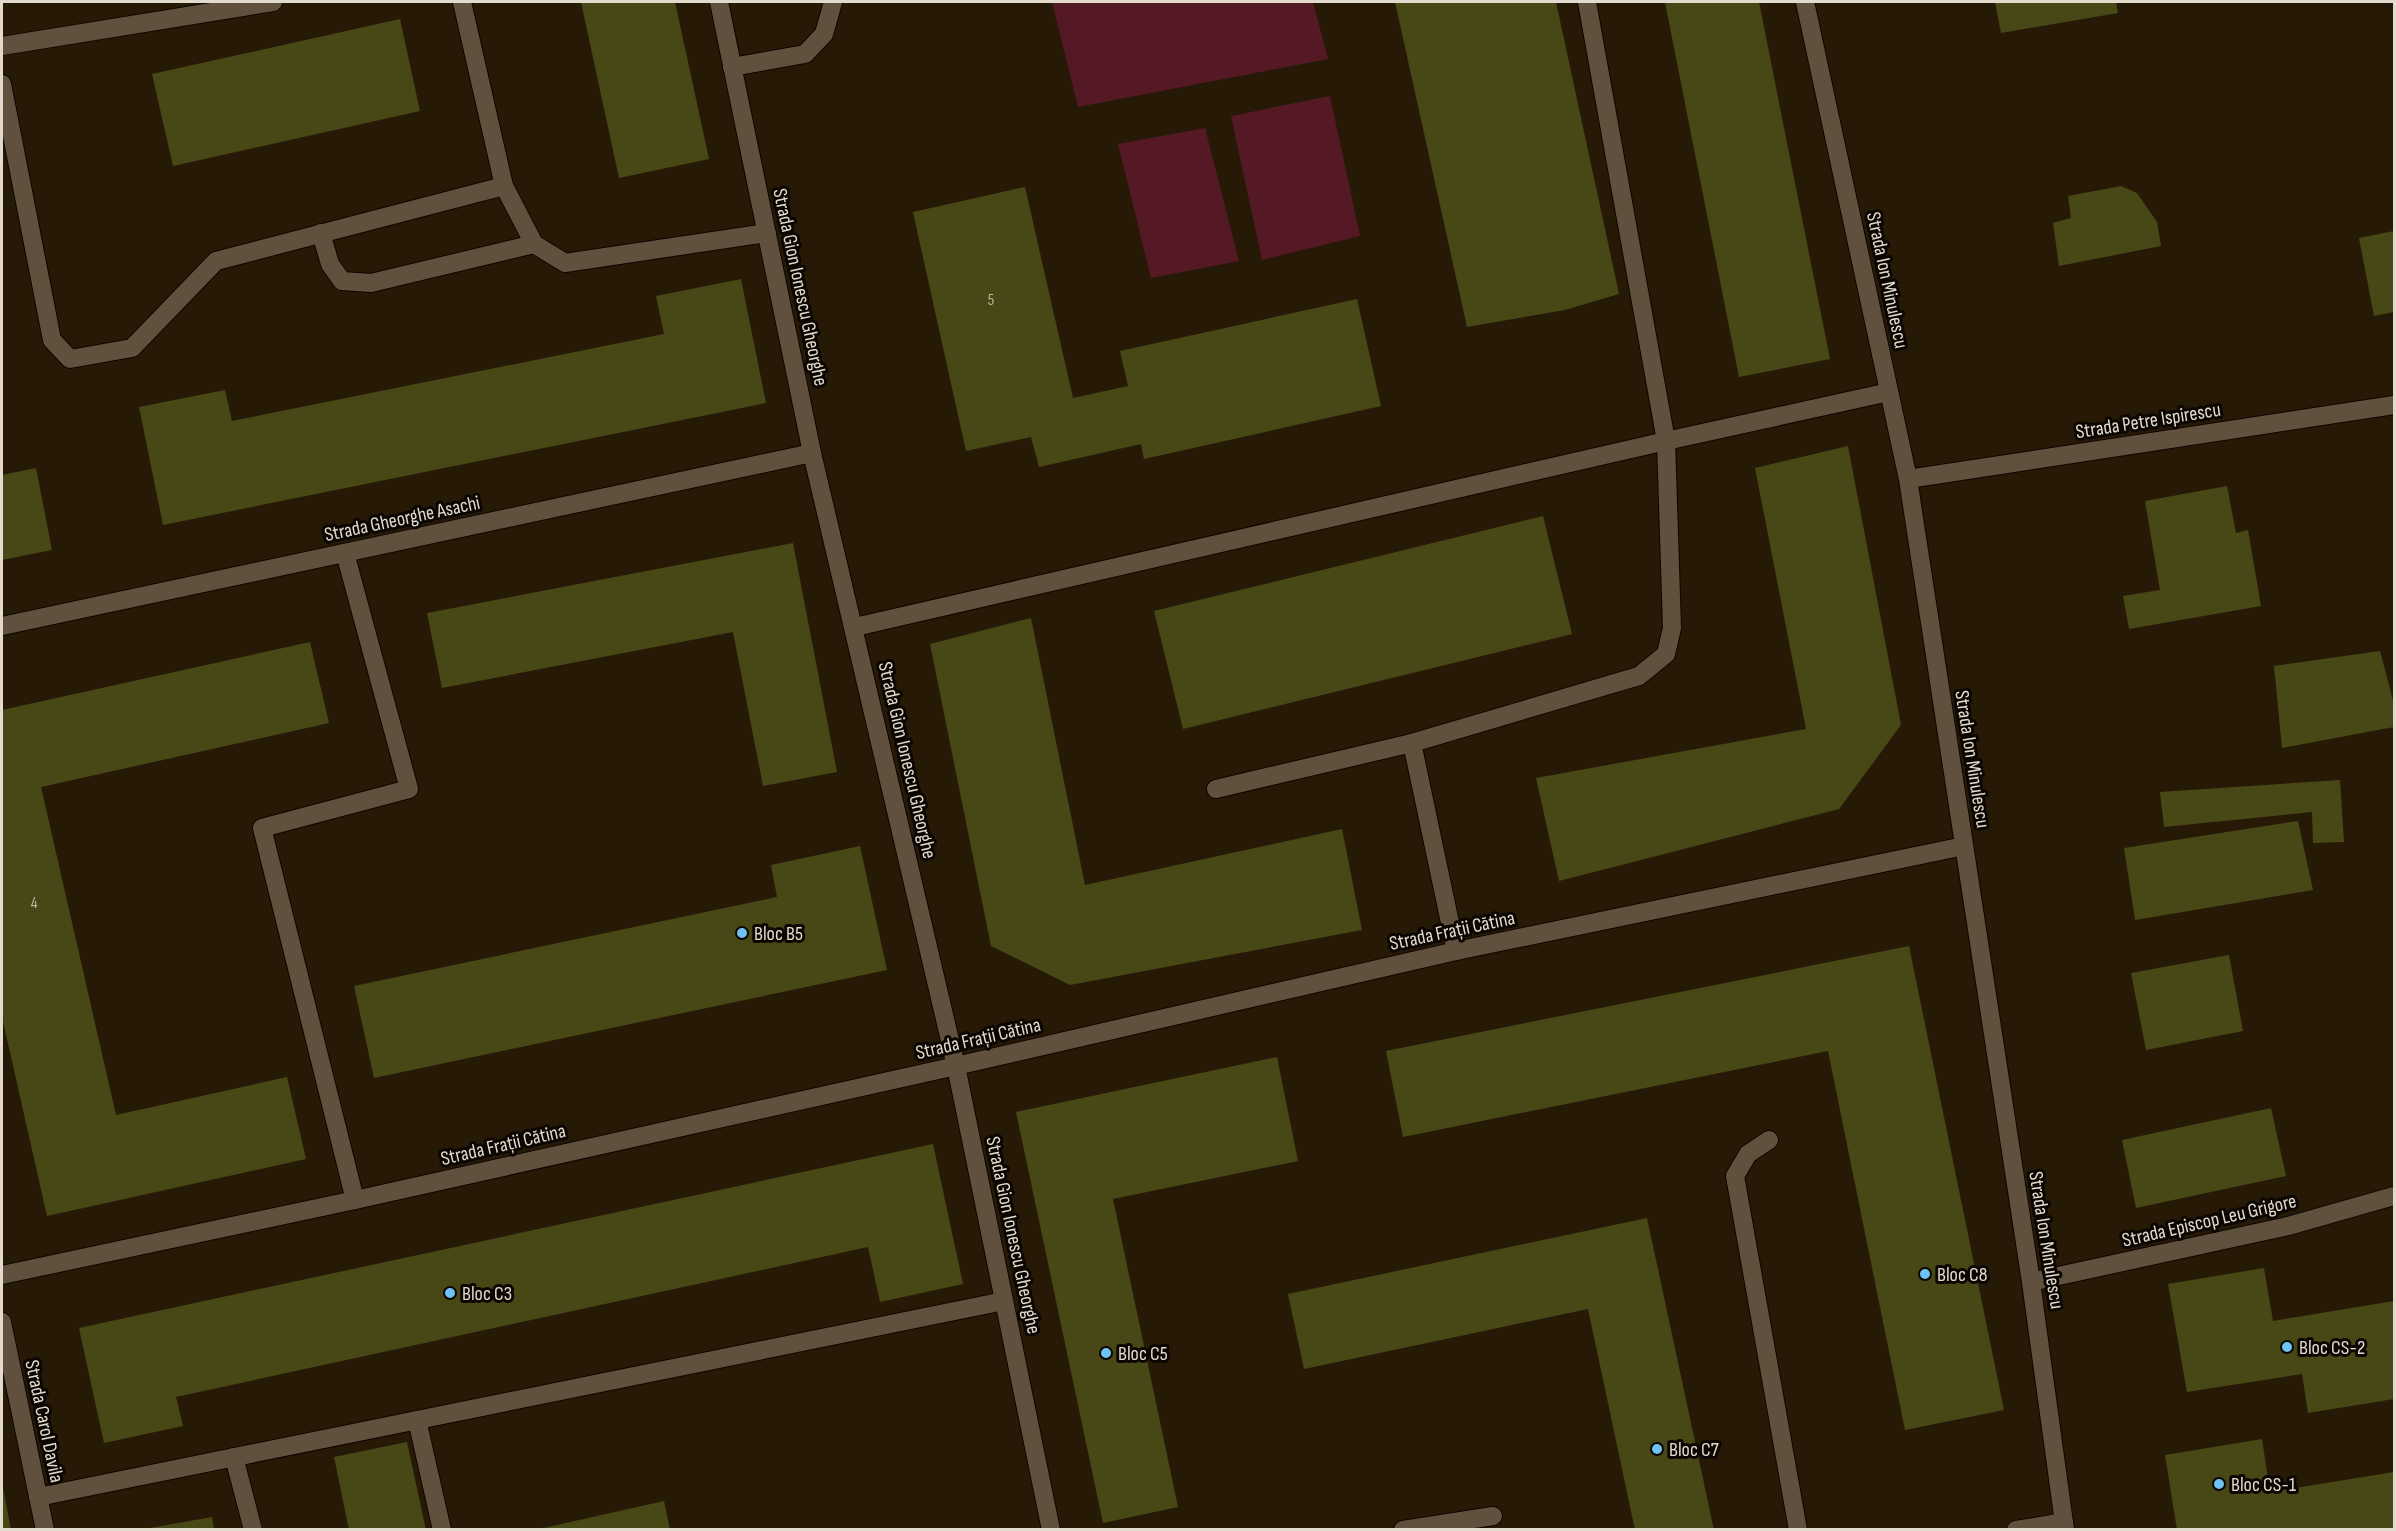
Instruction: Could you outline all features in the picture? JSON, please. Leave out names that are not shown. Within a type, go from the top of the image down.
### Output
[{"type":"street","points":[[2,46],[273,2]]},
{"type":"street","points":[[462,2],[504,186],[534,244],[565,263],[767,233]]},
{"type":"street","name":"Strada Gion Ionescu Gheorghe","points":[[719,2],[812,453],[855,627],[956,1066],[1051,1530]]},
{"type":"street","points":[[732,67],[805,54],[824,33],[833,2]]},
{"type":"street","points":[[1216,789],[1412,742],[1639,676],[1665,654],[1672,628],[1666,441],[1587,2]]},
{"type":"street","name":"Strada Ion Minulescu","points":[[1806,2],[1908,479],[2031,1282],[2065,1526]]},
{"type":"street","points":[[2,84],[52,340],[70,360],[132,348],[216,261],[504,186]]},
{"type":"street","points":[[321,233],[330,264],[342,281],[371,283],[534,244]]},
{"type":"street","points":[[855,627],[1889,392]]},
{"type":"street","name":"Strada Petre Ispirescu","points":[[1908,479],[2394,405]]},
{"type":"street","name":"Strada Gheorghe Asachi","points":[[2,626],[812,453]]},
{"type":"street","points":[[345,553],[409,789],[262,828],[355,1200]]},
{"type":"street","points":[[1412,742],[1456,951]]},
{"type":"street","name":"Strada Frații Cătina","points":[[2,1275],[355,1200],[956,1066],[1456,951],[1964,846]]},
{"type":"street","points":[[1769,1140],[1748,1154],[1735,1176],[1798,1530]]},
{"type":"street","name":"Strada Episcop Leu Grigore","points":[[2031,1282],[2288,1226],[2394,1196]]},
{"type":"street","points":[[38,1497],[1004,1301]]},
{"type":"street","name":"Strada Carol Davila","points":[[2,1322],[45,1530]]},
{"type":"street","points":[[417,1420],[442,1530]]},
{"type":"street","points":[[234,1457],[253,1530]]},
{"type":"street","points":[[1403,1530],[1493,1516]]},
{"type":"street","points":[[2016,1530],[2065,1526]]},
{"type":"shaded area","points":[[1052,2],[1313,2],[1328,59],[1078,107]]},
{"type":"shaded area","points":[[1330,96],[1360,236],[1262,260],[1231,116]]},
{"type":"shaded area","points":[[1205,128],[1239,261],[1151,278],[1118,144]]},
{"type":"building","points":[[581,2],[675,2],[709,159],[619,178]]},
{"type":"building","points":[[1395,2],[1556,2],[1619,294],[1565,310],[1467,327]]},
{"type":"building","points":[[1665,2],[1759,2],[1830,359],[1739,377]]},
{"type":"building","points":[[1995,2],[2116,2],[2118,13],[2001,33]]},
{"type":"building","points":[[400,19],[420,111],[173,166],[152,74]]},
{"type":"building","points":[[2121,186],[2137,193],[2157,222],[2161,246],[2059,266],[2053,223],[2071,218],[2068,196]]},
{"type":"building","points":[[1025,187],[1073,398],[1128,386],[1120,351],[1357,299],[1381,406],[1144,459],[1141,444],[1039,467],[1031,437],[966,451],[913,212]]},
{"type":"building","points":[[2394,231],[2394,312],[2374,316],[2359,238]]},
{"type":"building","points":[[741,279],[766,403],[163,525],[139,407],[225,390],[232,421],[664,334],[656,296]]},
{"type":"building","points":[[1848,446],[1901,725],[1839,809],[1559,881],[1536,778],[1806,729],[1755,468]]},
{"type":"building","points":[[36,468],[52,550],[2,560],[2,475]]},
{"type":"building","points":[[2227,486],[2236,533],[2248,530],[2261,606],[2129,629],[2123,596],[2160,590],[2145,501]]},
{"type":"building","points":[[1543,516],[1572,634],[1183,729],[1154,611]]},
{"type":"building","points":[[793,543],[837,772],[763,786],[733,632],[442,688],[427,613]]},
{"type":"building","points":[[1031,618],[1085,885],[1342,829],[1362,930],[1070,985],[991,946],[930,644]]},
{"type":"building","points":[[310,642],[329,723],[41,787],[116,1115],[287,1077],[306,1159],[47,1216],[2,1017],[2,710]]},
{"type":"building","points":[[2380,651],[2394,704],[2394,727],[2282,748],[2274,666]]},
{"type":"building","points":[[2340,780],[2344,842],[2313,843],[2312,812],[2164,827],[2160,792]]},
{"type":"building","points":[[2298,821],[2313,890],[2135,920],[2124,848]]},
{"type":"building","name":"Bloc B5","points":[[860,846],[887,970],[374,1078],[354,986],[777,897],[771,865]]},
{"type":"building","name":"Bloc C8","points":[[1909,946],[2004,1410],[1905,1430],[1828,1051],[1403,1137],[1386,1051]]},
{"type":"building","points":[[2229,955],[2243,1031],[2146,1050],[2131,973]]},
{"type":"building","name":"Bloc C5","points":[[1277,1057],[1298,1161],[1113,1199],[1178,1507],[1103,1523],[1016,1112]]},
{"type":"building","points":[[2271,1108],[2286,1176],[2136,1208],[2122,1140]]},
{"type":"building","name":"Bloc C3","points":[[933,1144],[963,1284],[880,1302],[868,1247],[176,1397],[183,1426],[104,1443],[79,1328]]},
{"type":"building","name":"Bloc C7","points":[[1647,1218],[1714,1530],[1635,1530],[1588,1309],[1304,1369],[1288,1294]]},
{"type":"building","name":"Bloc CS-2","points":[[2264,1268],[2273,1321],[2394,1301],[2394,1399],[2308,1413],[2302,1374],[2187,1392],[2168,1284]]},
{"type":"building","name":"Bloc CS-1","points":[[2262,1439],[2270,1492],[2394,1472],[2394,1530],[2177,1530],[2165,1455]]},
{"type":"building","points":[[407,1442],[426,1530],[349,1530],[334,1457]]},
{"type":"building","points":[[3,1488],[11,1530],[2,1530]]},
{"type":"building","points":[[664,1501],[670,1530],[539,1530],[539,1529]]},
{"type":"building","points":[[212,1517],[214,1530],[150,1530],[150,1528]]},
{"type":"place","name":"Bloc B5","points":[[742,933]]},
{"type":"place","name":"Bloc C8","points":[[1925,1274]]},
{"type":"place","name":"Bloc C3","points":[[450,1293]]},
{"type":"place","name":"Bloc CS-2","points":[[2287,1347]]},
{"type":"place","name":"Bloc C5","points":[[1106,1353]]},
{"type":"place","name":"Bloc C7","points":[[1657,1449]]},
{"type":"place","name":"Bloc CS-1","points":[[2219,1484]]}]
